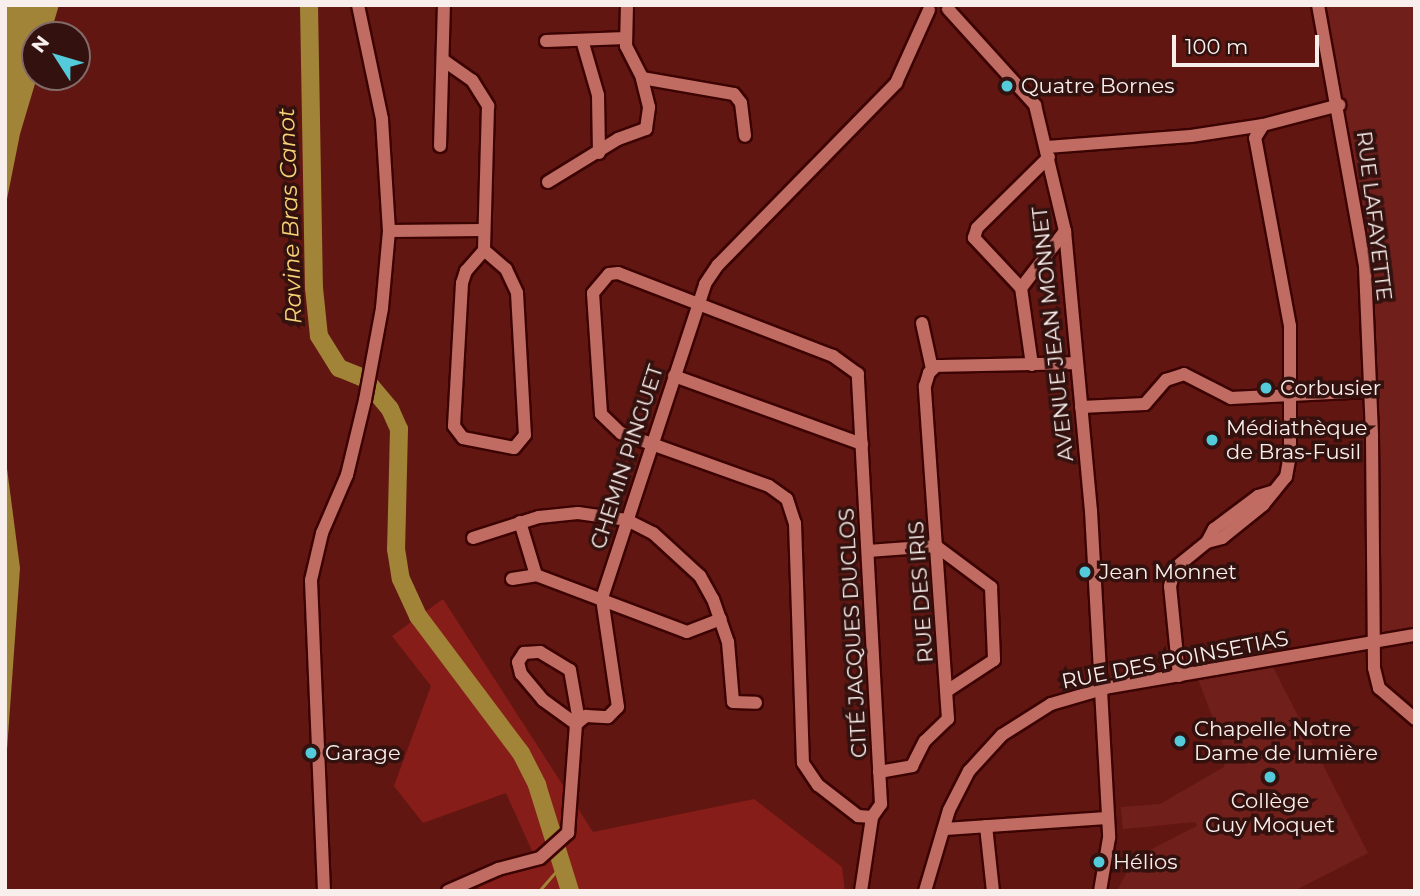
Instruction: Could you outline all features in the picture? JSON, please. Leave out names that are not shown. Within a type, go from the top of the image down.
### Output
[{"type":"street","points":[[324,891],[312,580],[323,533],[347,475],[365,400],[373,360],[389,231],[382,120],[358,5]]},
{"type":"street","points":[[440,146],[444,5]]},
{"type":"street","points":[[548,182],[618,139],[646,130],[649,107],[642,78],[630,60],[626,38],[627,5]]},
{"type":"street","name":"RUE LAFAYETTE","points":[[1318,5],[1339,105],[1365,267],[1371,391],[1374,643],[1380,688],[1415,719]]},
{"type":"street","points":[[926,8],[951,7]]},
{"type":"street","name":"AVENUE JEAN MONNET","points":[[951,7],[1035,105],[1065,232],[1091,511],[1098,690],[1109,838],[1100,891]]},
{"type":"street","name":"CHEMIN PINGUET","points":[[577,723],[586,716],[608,717],[618,707],[602,598],[697,306],[718,265],[896,83],[926,8]]},
{"type":"street","points":[[547,41],[626,38]]},
{"type":"street","points":[[582,40],[598,95],[599,153]]},
{"type":"street","points":[[443,60],[472,80],[488,106],[484,250],[466,271],[462,283],[454,426],[463,438],[514,448],[525,435],[517,293],[506,269],[484,250]]},
{"type":"street","points":[[642,78],[734,94],[741,103],[745,136]]},
{"type":"street","points":[[1032,365],[1021,288],[976,246],[974,237],[977,228],[1048,152],[1264,125],[1339,105]]},
{"type":"street","points":[[1179,676],[1171,576],[1182,559],[1207,542],[1214,529],[1258,496],[1271,492],[1288,470],[1290,326],[1254,146],[1264,125]]},
{"type":"street","points":[[389,231],[484,230]]},
{"type":"street","points":[[1021,288],[1065,232]]},
{"type":"street","name":"CITÉ JACQUES DUCLOS","points":[[862,891],[872,817],[881,804],[860,385],[851,366],[618,273],[601,278],[593,293],[601,414],[621,433],[769,486],[787,499],[794,523],[803,763],[818,785],[858,816],[872,817]]},
{"type":"street","name":"RUE DES IRIS","points":[[879,772],[902,770],[916,762],[925,741],[947,723],[925,386],[932,369],[922,323]]},
{"type":"street","points":[[932,369],[1077,363]]},
{"type":"street","points":[[1081,407],[1145,404],[1166,380],[1184,374],[1231,398],[1371,391]]},
{"type":"street","points":[[674,376],[862,443]]},
{"type":"street","points":[[473,538],[520,522],[578,513],[626,520],[653,533],[700,576],[721,619],[728,642],[733,702],[756,703]]},
{"type":"street","points":[[520,522],[536,575]]},
{"type":"street","points":[[868,551],[936,546],[986,582],[993,594],[994,660],[947,691]]},
{"type":"street","points":[[512,579],[536,575],[691,632],[721,619]]},
{"type":"street","name":"RUE DES POINSETIAS","points":[[925,891],[961,785],[1002,735],[1051,704],[1098,690],[1415,635]]},
{"type":"street","points":[[447,891],[498,869],[540,858],[565,838],[577,723],[570,670],[545,654],[524,653],[518,662],[521,674],[543,700],[577,723]]},
{"type":"street","points":[[945,829],[1107,818]]},
{"type":"street","points":[[986,826],[993,891]]},
{"type":"shaded area","points":[[5,5],[59,5],[54,21],[21,21],[21,91],[33,91],[20,134],[5,209]]},
{"type":"shaded area","points":[[1313,5],[1415,5],[1415,631],[1374,643],[1365,267],[1344,197]]},
{"type":"shaded area","points":[[5,453],[20,568],[5,778]]},
{"type":"shaded area","points":[[443,599],[593,832],[754,799],[842,867],[845,891],[482,891],[476,885],[533,853],[506,793],[423,823],[394,786],[431,686],[392,636]]},
{"type":"shaded area","name":"Collège Guy Moquet","points":[[1273,667],[1368,853],[1294,891],[1117,891],[1134,858],[1197,826],[1195,822],[1123,829],[1121,807],[1160,804],[1224,767],[1225,750],[1198,679]]},
{"type":"waterway","name":"Ravine Bras Canot","points":[[309,5],[314,288],[319,336],[339,368],[364,378],[390,409],[399,429],[396,549],[401,579],[418,616],[521,753],[537,785],[570,891]]},
{"type":"waterway","points":[[539,891],[563,863]]},
{"type":"place","name":"Quatre Bornes","points":[[1007,86]]},
{"type":"place","name":"Corbusier","points":[[1266,388]]},
{"type":"place","name":"Médiathèque de Bras-Fusil","points":[[1212,440]]},
{"type":"place","name":"Jean Monnet","points":[[1085,572]]},
{"type":"place","name":"Chapelle Notre Dame de lumière","points":[[1180,741]]},
{"type":"place","name":"Garage","points":[[311,753]]},
{"type":"place","name":"Collège Guy Moquet","points":[[1270,777]]},
{"type":"place","name":"Hélios","points":[[1099,862]]}]
